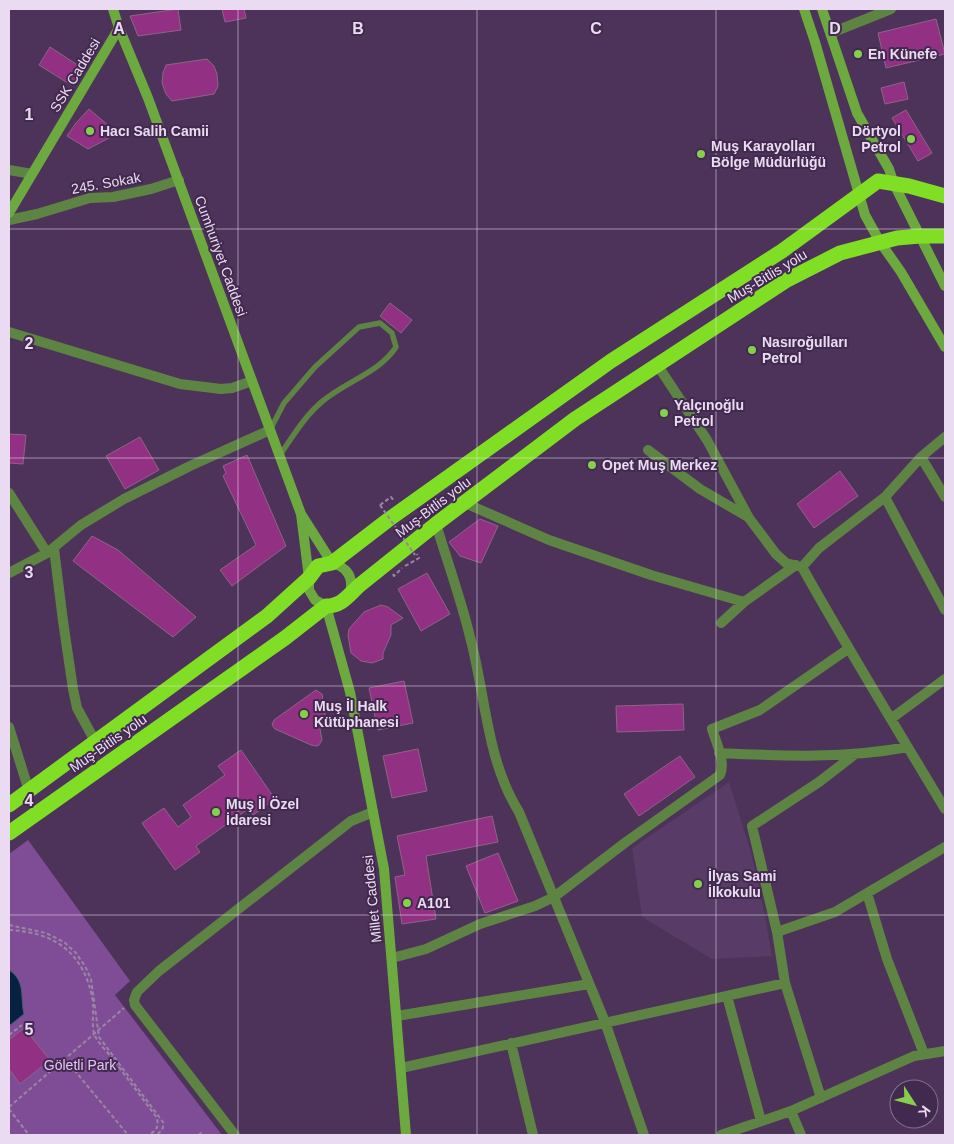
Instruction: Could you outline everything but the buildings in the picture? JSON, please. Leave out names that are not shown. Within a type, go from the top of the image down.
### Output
[{"type":"highway","name":"Muş-Bitlis yolu","points":[[9,805],[267,616],[309,578],[318,566],[332,563],[388,520],[612,360],[782,252],[858,194],[878,181],[894,184]]},
{"type":"highway","points":[[894,184],[945,196]]},
{"type":"highway","name":"Muş-Bitlis yolu","points":[[9,833],[285,638],[326,606],[340,604],[350,593],[436,524],[575,419],[786,280],[840,252],[897,238],[945,236]]},
{"type":"street","name":"Cumhuriyet Caddesi","points":[[113,9],[148,98],[301,514],[309,578],[308,584],[311,595],[315,600],[326,606]]},
{"type":"street","points":[[804,9],[865,215],[880,242],[902,272],[945,347]]},
{"type":"street","points":[[822,9],[857,113],[889,168],[894,184],[906,204],[945,286]]},
{"type":"street","points":[[831,34],[891,9]]},
{"type":"street","name":"SSK Caddesi","points":[[9,213],[119,28]]},
{"type":"street","points":[[9,170],[32,174]]},
{"type":"street","name":"245. Sokak","points":[[9,220],[37,214],[90,198],[113,197],[151,189],[178,180]]},
{"type":"street","points":[[9,332],[180,384],[221,389],[232,388],[252,381]]},
{"type":"street","points":[[658,366],[707,440],[749,518],[776,554],[786,562],[799,566],[945,809]]},
{"type":"street","points":[[9,573],[51,551],[81,524],[124,499],[190,466],[270,430]]},
{"type":"street","points":[[721,623],[744,602],[799,566],[819,548],[885,498],[921,457],[945,437]]},
{"type":"street","points":[[648,450],[700,489],[749,518]]},
{"type":"street","points":[[921,457],[945,497]]},
{"type":"street","points":[[9,493],[51,551],[73,689],[80,715],[95,741]]},
{"type":"street","points":[[885,498],[945,610]]},
{"type":"street","points":[[465,503],[549,540],[651,575],[744,602]]},
{"type":"street","name":"Cumhuriyet Caddesi","points":[[301,514],[332,563],[348,571],[352,585],[350,593]]},
{"type":"street","points":[[436,524],[470,637],[492,750],[605,1022],[644,1135]]},
{"type":"street","name":"Millet Caddesi","points":[[326,606],[350,692],[384,869],[406,1135]]},
{"type":"street","points":[[392,958],[426,950],[480,924],[535,906],[554,897],[626,842],[720,775],[722,768],[712,729],[760,710],[848,649]]},
{"type":"street","points":[[892,718],[945,679]]},
{"type":"street","points":[[9,727],[29,791]]},
{"type":"street","points":[[719,753],[787,756],[854,754],[908,747]]},
{"type":"street","points":[[821,1098],[785,983],[777,932],[752,826],[819,782],[854,754]]},
{"type":"street","points":[[235,1135],[135,1006],[134,1000],[137,992],[166,965],[351,820],[373,812]]},
{"type":"street","points":[[777,932],[835,912],[945,847]]},
{"type":"street","points":[[867,892],[887,959],[924,1054]]},
{"type":"street","points":[[401,1068],[785,983]]},
{"type":"street","points":[[396,1016],[589,984]]},
{"type":"street","points":[[727,996],[761,1121]]},
{"type":"street","points":[[511,1043],[534,1135]]},
{"type":"street","points":[[721,1135],[791,1111],[914,1056],[945,1051]]},
{"type":"street","points":[[791,1111],[801,1135]]},
{"type":"lane","points":[[270,430],[284,403],[315,367],[359,327],[380,323],[392,333],[396,347],[389,359],[324,400],[299,427],[280,455]]},
{"type":"path","points":[[391,497],[380,505],[415,555]]},
{"type":"path","points":[[394,576],[404,567]]},
{"type":"path","points":[[9,925],[46,933],[64,942],[76,953],[91,979],[96,1002],[99,1037],[163,1122],[164,1127],[156,1135]]},
{"type":"path","points":[[9,930],[20,930],[44,936],[62,944],[82,967],[88,980],[93,1003],[95,1035],[157,1118],[158,1128],[149,1135]]},
{"type":"path","points":[[29,1135],[9,1108],[134,1000]]},
{"type":"path","points":[[9,1035],[22,1024]]},
{"type":"path","points":[[66,1060],[128,1135]]},
{"type":"path","points":[[198,1135],[201,1133],[203,1135]]},
{"type":"shaded area","name":"İlyas Sami İlkokulu","points":[[729,782],[751,852],[772,956],[712,959],[642,917],[632,848]]},
{"type":"green space","name":"Göletli Park","points":[[28,840],[130,981],[115,995],[222,1135],[9,1135],[9,854]]},
{"type":"water","points":[[9,970],[18,979],[20,984],[24,1014],[9,1026]]},
{"type":"place","name":"En Künefe","points":[[858,54]]},
{"type":"place","name":"Hacı Salih Camii","points":[[90,131]]},
{"type":"place","name":"Dörtyol Petrol","points":[[911,139]]},
{"type":"place","name":"Muş Karayolları Bölge Müdürlüğü","points":[[701,154]]},
{"type":"place","name":"Nasıroğulları Petrol","points":[[752,350]]},
{"type":"place","name":"Yalçınoğlu Petrol","points":[[664,413]]},
{"type":"place","name":"Opet Muş Merkez","points":[[592,465]]},
{"type":"place","name":"Muş İl Halk Kütüphanesi","points":[[304,714]]},
{"type":"place","name":"Muş İl Özel İdaresi","points":[[216,812]]},
{"type":"place","name":"İlyas Sami İlkokulu","points":[[698,884]]},
{"type":"place","name":"A101","points":[[407,903]]}]
